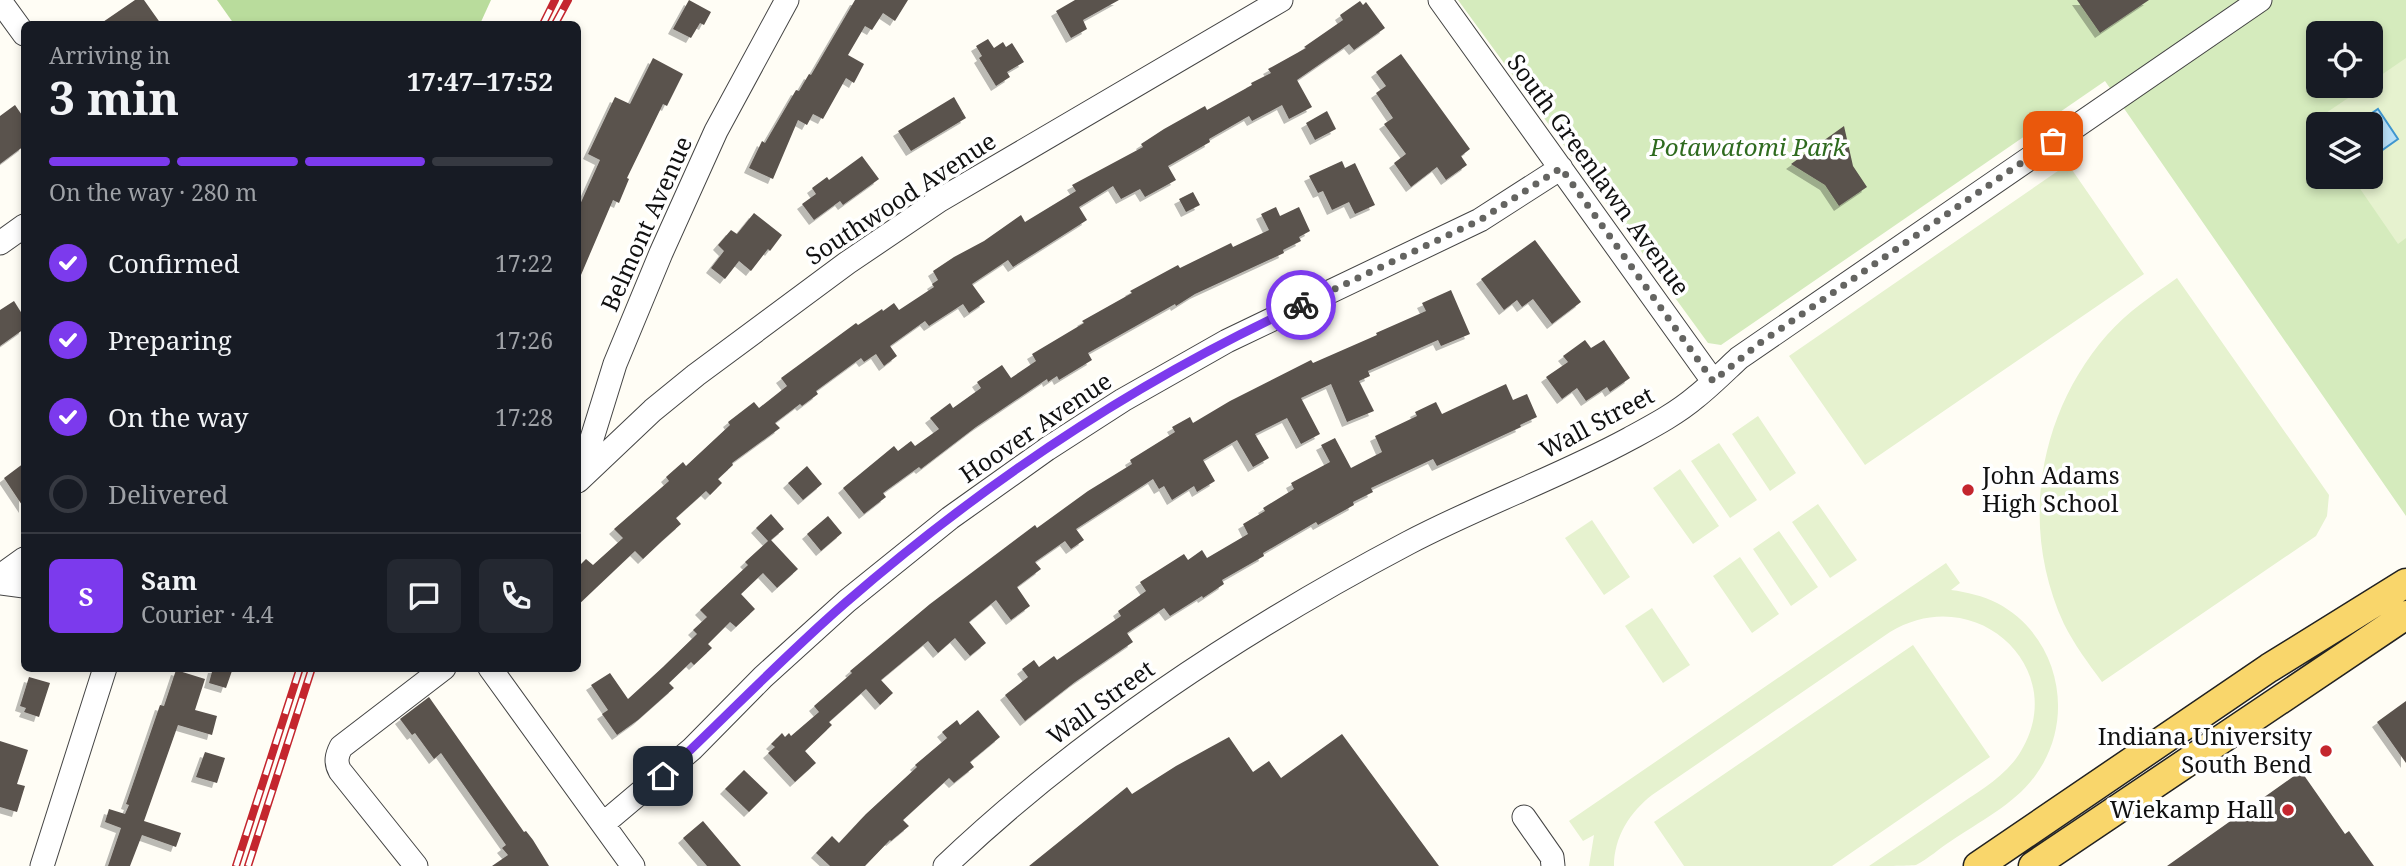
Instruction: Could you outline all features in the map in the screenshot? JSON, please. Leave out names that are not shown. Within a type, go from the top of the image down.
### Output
[{"type":"main road","points":[[1978,866],[2269,668],[2406,583]]},
{"type":"main road","points":[[2033,866],[2406,615]]},
{"type":"street","name":"Belmont Avenue","points":[[581,471],[615,364],[661,253],[716,131],[787,0]]},
{"type":"street","name":"Southwood Avenue","points":[[581,477],[696,375],[847,262],[962,187],[1281,0]]},
{"type":"street","name":"South Greenlawn Avenue","points":[[1440,0],[1713,381]]},
{"type":"street","name":"Wall Street","points":[[946,866],[1053,771],[1236,640],[1410,542],[1585,463],[1659,423],[1696,397],[1739,358],[1791,321],[2260,0]]},
{"type":"street","points":[[0,1],[21,30]]},
{"type":"street","name":"Hoover Avenue","points":[[603,824],[692,749],[763,677],[847,601],[950,518],[1046,449],[1133,394],[1227,341],[1480,220],[1561,168]]},
{"type":"street","points":[[0,243],[21,228]]},
{"type":"street","points":[[0,576],[21,561]]},
{"type":"street","points":[[0,583],[21,586]]},
{"type":"street","points":[[42,866],[104,672]]},
{"type":"street","points":[[416,866],[340,771],[337,755],[341,747],[439,672]]},
{"type":"street","points":[[493,672],[633,866]]},
{"type":"street","points":[[1524,817],[1552,857],[1553,866]]},
{"type":"green space","points":[[217,0],[491,0],[481,21],[232,21]]},
{"type":"green space","name":"Potawatomi Park","points":[[1458,0],[2406,0],[2406,516],[2105,81],[1721,345],[1708,343]]},
{"type":"green space","points":[[2406,58],[2406,238],[2398,244],[2360,189],[2383,189],[2383,112],[2327,112],[2348,98],[2383,98],[2383,74]]},
{"type":"green space","points":[[2068,164],[2144,274],[1865,465],[1789,356]]},
{"type":"green space","points":[[2177,278],[2329,495],[2327,516],[2316,536],[2102,682],[2064,624],[2050,587],[2042,549],[2040,511],[2043,473],[2051,436],[2065,400],[2083,366],[2123,319]]},
{"type":"green space","points":[[1758,416],[1796,473],[1770,491],[1732,434]]},
{"type":"green space","points":[[1719,443],[1757,500],[1730,518],[1691,461]]},
{"type":"green space","points":[[1680,469],[1719,526],[1693,544],[1653,488]]},
{"type":"green space","points":[[1818,504],[1857,560],[1830,578],[1792,522]]},
{"type":"green space","points":[[1592,520],[1630,577],[1604,595],[1565,538]]},
{"type":"green space","points":[[1779,531],[1818,587],[1791,606],[1753,549]]},
{"type":"green space","points":[[1740,557],[1779,614],[1752,633],[1713,576]]},
{"type":"green space","points":[[1946,563],[1960,583],[1951,590],[1997,603],[2018,618],[2035,636],[2048,657],[2058,705],[2056,730],[2048,754],[2035,776],[2017,795],[1916,865],[1869,866],[1981,790],[2007,769],[2021,751],[2033,720],[2034,690],[2024,663],[2006,641],[1982,625],[1953,617],[1922,619],[1890,632],[1652,795],[1630,817],[1620,835],[1614,866],[1589,866],[1594,835],[1583,841],[1569,821]]},
{"type":"green space","points":[[1652,608],[1690,665],[1663,683],[1625,626]]},
{"type":"green space","points":[[1913,645],[1990,757],[1832,866],[1684,866],[1654,822]]},
{"type":"water","points":[[2383,116],[2398,139],[2383,150]]},
{"type":"building","points":[[135,0],[144,0],[159,21],[104,21]]},
{"type":"building","points":[[689,0],[711,12],[704,25],[700,23],[691,38],[673,29]]},
{"type":"building","points":[[855,0],[908,0],[895,21],[883,13],[872,30],[865,26],[848,55],[864,64],[854,83],[846,78],[823,119],[813,114],[807,125],[798,120],[773,179],[749,168],[762,141],[765,143],[796,90],[799,91],[809,74],[811,75]]},
{"type":"building","points":[[1075,0],[1119,0],[1083,20],[1087,29],[1071,38],[1056,11]]},
{"type":"building","points":[[2077,0],[2149,0],[2100,33]]},
{"type":"building","points":[[1360,1],[1363,5],[1366,2],[1385,28],[1354,50],[1349,44],[1297,80],[1312,107],[1289,119],[1282,105],[1252,121],[1249,116],[1168,166],[1176,180],[1145,197],[1140,189],[1121,199],[1113,186],[1079,207],[1087,220],[1013,267],[1008,260],[972,284],[985,302],[969,313],[963,304],[929,326],[925,321],[890,346],[897,356],[884,366],[876,354],[864,362],[861,358],[816,391],[818,394],[775,423],[780,428],[732,463],[718,479],[722,483],[710,495],[706,491],[676,518],[681,524],[643,559],[635,551],[581,602],[581,564],[586,559],[593,565],[623,538],[614,529],[669,481],[666,477],[683,462],[686,466],[730,425],[728,422],[754,402],[759,408],[787,386],[781,378],[856,323],[858,325],[894,303],[899,310],[934,287],[932,284],[938,280],[933,271],[1021,215],[1025,222],[1076,191],[1072,185],[1143,147],[1141,144],[1164,129],[1205,106],[1207,110],[1271,73],[1268,69],[1306,48],[1304,47],[1343,20],[1340,15]]},
{"type":"building","points":[[988,39],[994,48],[1003,42],[1006,47],[1012,43],[1024,62],[1007,72],[1010,77],[996,86],[979,58],[982,56],[976,46]]},
{"type":"building","points":[[1401,54],[1470,149],[1461,156],[1467,165],[1446,180],[1437,167],[1411,187],[1394,163],[1406,154],[1384,124],[1393,118],[1376,93],[1386,86],[1376,72]]},
{"type":"building","points":[[653,58],[683,74],[667,106],[663,104],[627,178],[629,179],[619,203],[613,200],[581,275],[581,202],[600,160],[588,154],[615,97],[630,104]]},
{"type":"building","points":[[954,97],[966,118],[911,151],[898,131]]},
{"type":"building","points":[[15,105],[21,114],[21,148],[0,164],[0,116]]},
{"type":"building","points":[[1327,111],[1336,129],[1315,140],[1306,123]]},
{"type":"building","points":[[1844,126],[1853,166],[1867,187],[1839,206],[1825,185],[1791,164]]},
{"type":"building","points":[[862,156],[879,179],[843,205],[840,201],[814,220],[802,204],[816,194],[812,188],[827,177],[829,180]]},
{"type":"building","points":[[1342,161],[1345,168],[1355,163],[1375,205],[1355,214],[1349,202],[1332,210],[1323,191],[1318,193],[1309,176]]},
{"type":"building","points":[[1193,192],[1200,205],[1186,212],[1179,199]]},
{"type":"building","points":[[1276,207],[1280,216],[1299,207],[1310,231],[1299,237],[1301,241],[1283,250],[1284,253],[1195,294],[1176,306],[1175,304],[1088,353],[1092,360],[1059,380],[1057,376],[1048,382],[1047,379],[883,493],[886,497],[864,514],[843,488],[894,446],[898,451],[911,441],[915,446],[939,429],[930,418],[950,403],[953,408],[981,388],[977,382],[1002,365],[1011,378],[1036,361],[1032,354],[1084,323],[1082,321],[1132,293],[1130,291],[1178,265],[1180,268],[1231,243],[1233,247],[1269,230],[1261,214]]},
{"type":"building","points":[[754,213],[782,235],[751,271],[739,261],[725,279],[711,268],[724,251],[718,245],[731,230],[737,234]]},
{"type":"building","points":[[1535,240],[1581,302],[1552,324],[1533,299],[1522,307],[1517,300],[1504,310],[1481,279]]},
{"type":"building","points":[[1451,290],[1470,334],[1441,346],[1438,340],[1368,371],[1370,376],[1359,381],[1374,411],[1347,422],[1331,384],[1301,398],[1320,434],[1301,444],[1287,418],[1255,434],[1269,458],[1253,467],[1237,440],[1203,460],[1215,481],[1197,492],[1194,486],[1172,500],[1164,486],[1159,489],[1153,479],[1076,529],[1084,540],[1071,549],[1065,541],[1035,562],[1041,569],[1017,587],[1030,606],[1011,620],[996,600],[969,622],[986,643],[970,656],[955,638],[938,653],[928,641],[881,680],[893,693],[880,705],[866,689],[829,722],[832,725],[805,751],[816,763],[795,782],[768,753],[775,747],[771,744],[782,733],[785,737],[789,733],[791,736],[819,712],[814,706],[852,673],[850,671],[930,604],[1035,525],[1037,528],[1088,491],[1132,464],[1130,460],[1175,432],[1172,427],[1190,417],[1193,423],[1311,360],[1313,363],[1426,311],[1422,303]]},
{"type":"building","points":[[14,301],[21,312],[21,331],[0,346],[0,310]]},
{"type":"building","points":[[1585,340],[1591,348],[1604,340],[1630,378],[1610,392],[1607,387],[1586,401],[1577,388],[1562,399],[1546,377],[1568,362],[1563,356]]},
{"type":"building","points":[[1506,384],[1513,400],[1527,394],[1537,417],[1437,466],[1433,459],[1371,488],[1373,492],[1353,502],[1354,505],[1318,525],[1316,522],[1263,553],[1264,556],[1222,580],[1224,584],[1203,598],[1202,596],[1170,616],[1164,608],[1127,633],[1133,642],[1025,721],[1005,695],[1028,677],[1022,669],[1034,660],[1039,667],[1054,656],[1057,660],[1121,616],[1118,611],[1146,591],[1140,582],[1184,554],[1188,560],[1202,550],[1207,558],[1248,534],[1243,524],[1294,489],[1291,483],[1330,462],[1321,445],[1335,438],[1351,468],[1382,452],[1375,436],[1417,416],[1415,412],[1436,402],[1442,414]]},
{"type":"building","points":[[21,465],[21,504],[4,478]]},
{"type":"building","points":[[807,466],[822,484],[803,500],[788,483]]},
{"type":"building","points":[[771,514],[784,529],[771,540],[798,569],[777,588],[763,573],[741,594],[755,609],[736,627],[730,622],[708,644],[712,648],[694,665],[691,662],[669,683],[674,688],[617,735],[602,714],[608,710],[591,685],[610,673],[628,699],[663,667],[697,634],[693,630],[707,617],[700,610],[748,565],[745,562],[768,541],[756,528]]},
{"type":"building","points":[[828,516],[842,533],[821,551],[807,534]]},
{"type":"building","points":[[175,672],[182,672],[205,679],[195,710],[217,716],[212,735],[178,725],[144,821],[181,833],[176,847],[142,835],[130,866],[108,866],[121,828],[105,822],[109,809],[125,814],[129,805],[126,804],[160,705],[164,706]]},
{"type":"building","points":[[212,672],[232,672],[226,688],[209,683]]},
{"type":"building","points":[[29,677],[50,683],[39,717],[24,712],[26,708],[20,706]]},
{"type":"building","points":[[429,697],[549,866],[492,866],[508,855],[502,848],[506,845],[441,753],[434,759],[415,733],[412,735],[400,719]]},
{"type":"building","points":[[2406,701],[2406,763],[2377,722]]},
{"type":"building","points":[[978,710],[1000,737],[970,762],[974,767],[954,783],[949,778],[903,820],[909,826],[890,840],[865,866],[830,866],[816,853],[832,836],[839,843],[917,767],[915,765],[947,738],[942,732],[957,720],[960,725]]},
{"type":"building","points":[[1342,734],[1439,866],[1029,866],[1127,787],[1132,794],[1229,737],[1253,772],[1269,761],[1281,778]]},
{"type":"building","points":[[0,741],[28,750],[17,784],[25,786],[17,812],[0,807]]},
{"type":"building","points":[[205,752],[225,758],[217,783],[196,777]]},
{"type":"building","points":[[744,770],[768,793],[749,812],[725,789]]},
{"type":"building","name":"Wiekamp Hall","points":[[2301,771],[2345,834],[2349,831],[2374,866],[2167,866]]},
{"type":"building","points":[[703,821],[741,866],[707,866],[683,838]]},
{"type":"railway","points":[[544,21],[555,0]]},
{"type":"railway","points":[[557,21],[568,0]]},
{"type":"railway","points":[[236,866],[299,672]]},
{"type":"railway","points":[[248,866],[311,672]]},
{"type":"way so far","points":[[1301,305],[1480,220],[1561,168],[1713,381],[1760,343],[2053,141]]},
{"type":"place","name":"John Adams High School","points":[[1968,490]]},
{"type":"place","name":"Indiana University South Bend","points":[[2326,751]]},
{"type":"place","name":"Wiekamp Hall","points":[[2288,810]]},
{"type":"route","points":[[663,776],[800,643],[902,555],[950,518],[1087,422],[1227,341],[1301,305]]}]
